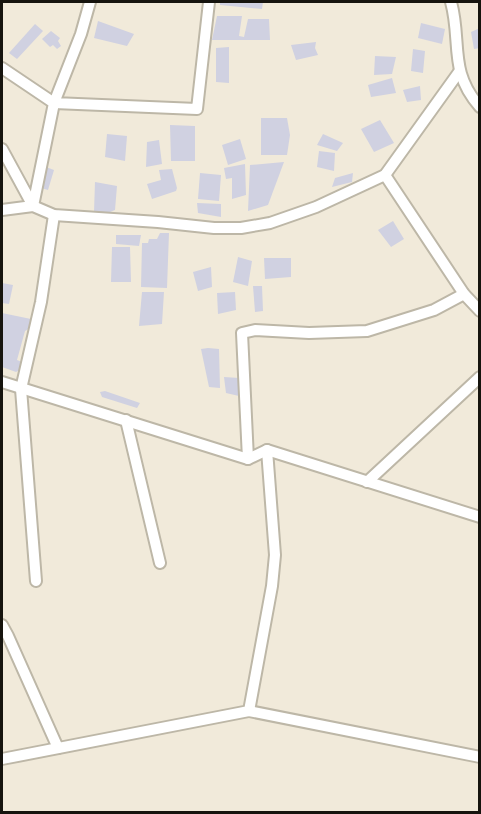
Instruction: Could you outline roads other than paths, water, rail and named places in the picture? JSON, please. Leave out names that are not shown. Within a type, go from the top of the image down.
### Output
[{"type":"street","points":[[33,206],[54,103],[81,34],[90,2]]},
{"type":"street","points":[[2,68],[54,103],[197,109],[209,2]]},
{"type":"street","points":[[451,2],[455,16],[459,72],[472,98],[480,107]]},
{"type":"street","points":[[2,210],[33,206],[54,215],[214,228],[242,228],[294,216],[385,175],[459,72]]},
{"type":"street","points":[[2,148],[33,206]]},
{"type":"street","points":[[385,175],[464,294],[480,311]]},
{"type":"street","points":[[36,581],[21,389],[41,302],[54,215]]},
{"type":"street","points":[[248,459],[242,333],[255,330],[309,333],[367,331],[434,310],[464,294]]},
{"type":"street","points":[[367,482],[480,378]]},
{"type":"street","points":[[2,381],[21,389],[248,459],[267,450],[480,517]]},
{"type":"street","points":[[126,420],[160,563]]},
{"type":"street","points":[[249,711],[272,586],[275,555],[267,450]]},
{"type":"street","points":[[2,625],[58,748]]},
{"type":"street","points":[[2,759],[249,711],[480,757]]}]
